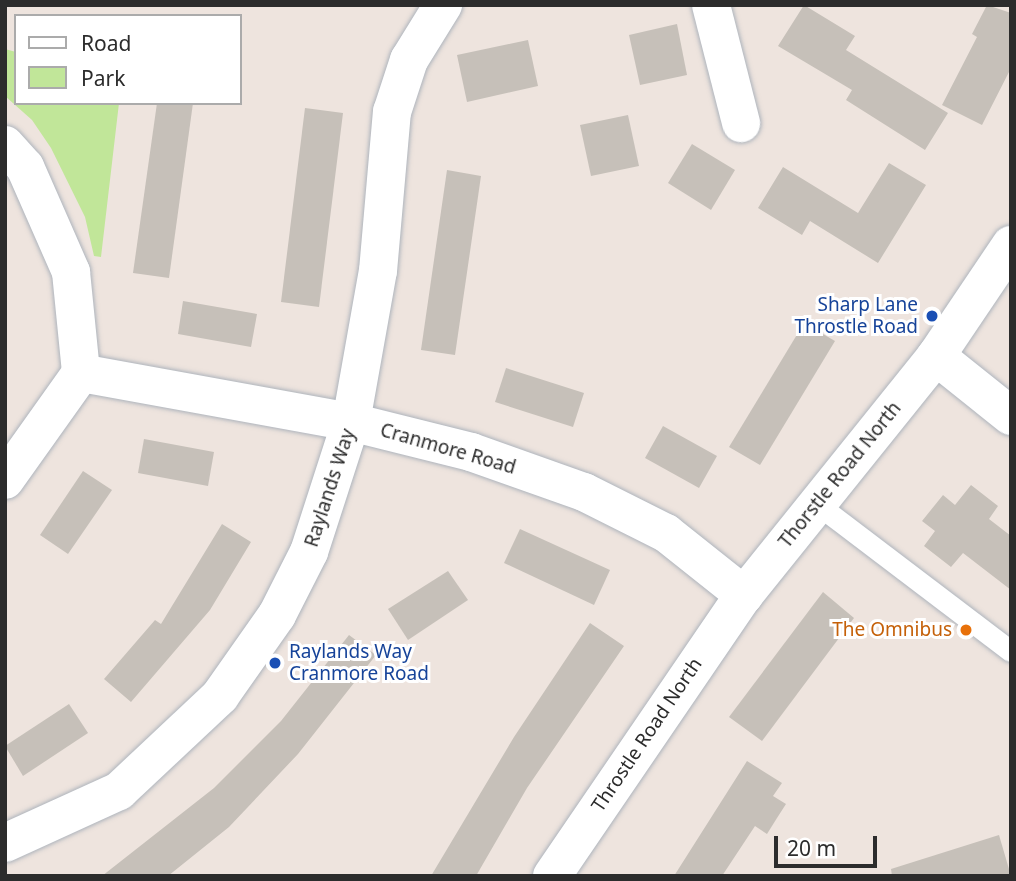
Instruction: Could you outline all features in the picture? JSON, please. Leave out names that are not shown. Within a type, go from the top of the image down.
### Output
[{"type":"street","name":"Raylands Way","points":[[5,843],[119,791],[220,696],[277,615],[309,552],[351,422],[378,271],[392,112],[409,60],[443,5]]},
{"type":"street","points":[[711,5],[741,123]]},
{"type":"street","points":[[5,145],[25,167],[71,272],[81,373],[5,480]]},
{"type":"street","name":"Thorstle Road North","points":[[744,596],[936,356],[1011,245]]},
{"type":"street","points":[[936,356],[1011,416]]},
{"type":"street","name":"Cranmore Road","points":[[81,373],[351,422],[471,453],[584,492],[666,533],[744,596]]},
{"type":"street","name":"Throstle Road North","points":[[552,876],[744,596]]},
{"type":"lane","points":[[817,504],[1011,651]]},
{"type":"green space","points":[[5,49],[14,51],[14,104],[5,96]]},
{"type":"green space","points":[[15,105],[119,105],[101,257],[94,256],[85,217],[51,148],[32,120]]},
{"type":"building","points":[[804,5],[855,36],[846,50],[948,113],[925,150],[846,100],[852,90],[778,46]]},
{"type":"building","points":[[987,5],[1011,13],[1011,68],[982,125],[942,105],[977,37],[972,34]]},
{"type":"building","points":[[677,24],[687,75],[640,85],[629,35]]},
{"type":"building","points":[[528,40],[538,86],[467,102],[457,55]]},
{"type":"building","points":[[157,105],[193,105],[169,278],[133,273]]},
{"type":"building","points":[[305,108],[343,113],[319,307],[281,302]]},
{"type":"building","points":[[628,115],[639,166],[591,176],[580,125]]},
{"type":"building","points":[[692,144],[735,170],[711,210],[668,183]]},
{"type":"building","points":[[889,163],[926,185],[878,263],[810,221],[802,235],[758,208],[783,167],[858,213]]},
{"type":"building","points":[[447,170],[481,176],[455,355],[421,350]]},
{"type":"building","points":[[183,301],[257,314],[251,347],[178,334]]},
{"type":"building","points":[[804,323],[835,341],[760,465],[729,447]]},
{"type":"building","points":[[506,368],[584,393],[573,427],[495,402]]},
{"type":"building","points":[[663,426],[717,456],[699,488],[645,458]]},
{"type":"building","points":[[144,439],[214,452],[208,486],[138,473]]},
{"type":"building","points":[[83,471],[112,490],[68,554],[40,535]]},
{"type":"building","points":[[971,485],[998,506],[989,519],[1011,536],[1011,590],[963,553],[951,567],[924,546],[935,531],[922,521],[943,495],[955,505]]},
{"type":"building","points":[[222,524],[251,542],[210,610],[131,702],[104,679],[155,620],[161,624]]},
{"type":"building","points":[[520,529],[610,570],[594,605],[504,563]]},
{"type":"building","points":[[448,571],[468,600],[408,640],[388,609]]},
{"type":"building","points":[[823,592],[854,618],[762,741],[729,717]]},
{"type":"building","points":[[590,623],[624,646],[527,788],[476,876],[431,876],[514,737]]},
{"type":"building","points":[[349,635],[376,655],[298,754],[229,827],[168,876],[102,876],[214,788],[281,721]]},
{"type":"building","points":[[69,704],[88,733],[23,776],[5,746]]},
{"type":"building","points":[[747,761],[782,783],[773,796],[786,804],[767,834],[755,826],[722,876],[674,876]]},
{"type":"building","points":[[999,835],[1011,876],[892,876],[891,869]]},
{"type":"place","name":"Sharp Lane Throstle Road","points":[[932,316]]},
{"type":"place","name":"The Omnibus","points":[[966,630]]},
{"type":"place","name":"Raylands Way Cranmore Road","points":[[275,663]]}]
